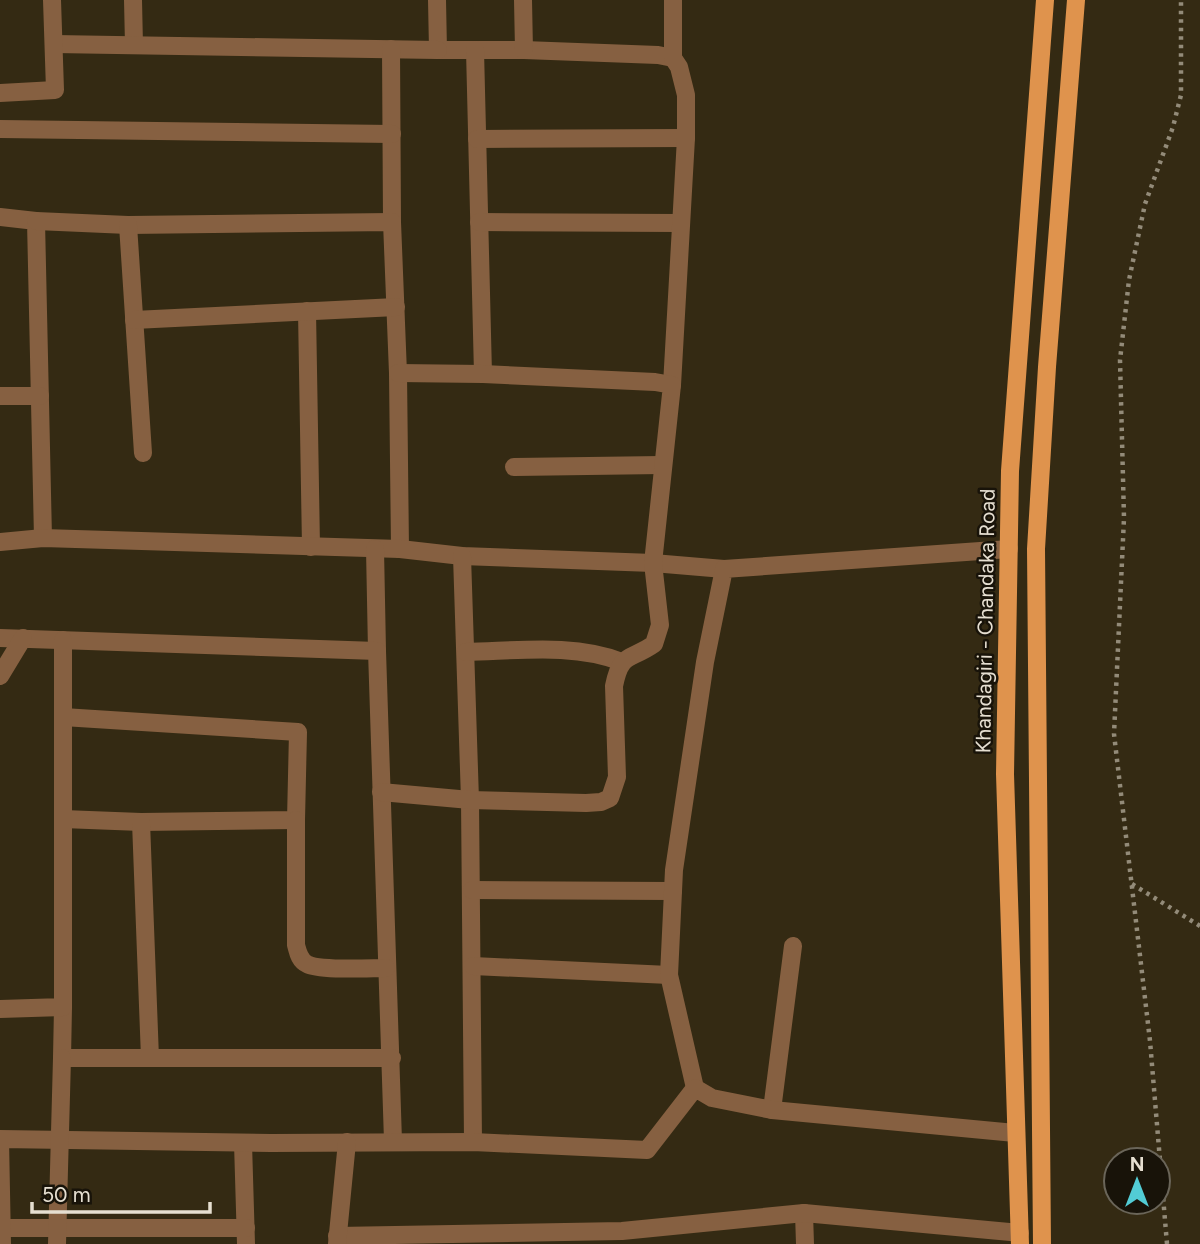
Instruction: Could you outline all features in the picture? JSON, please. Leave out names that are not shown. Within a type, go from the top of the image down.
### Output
[{"type":"main road","name":"Khandagiri - Chandaka Road","points":[[1020,1239],[1005,774],[1010,471],[1045,0]]},
{"type":"main road","points":[[1042,1244],[1036,549],[1047,367],[1076,0]]},
{"type":"main road","points":[[1009,919],[1038,918]]},
{"type":"street","points":[[0,93],[55,90],[52,0]]},
{"type":"street","points":[[133,0],[134,45]]},
{"type":"street","points":[[438,0],[438,50]]},
{"type":"street","points":[[523,0],[524,50]]},
{"type":"street","points":[[381,792],[470,800],[586,803],[610,798],[617,777],[614,686],[622,662],[654,644],[660,625],[653,563],[671,385],[686,138],[686,95],[679,67],[673,58],[673,0]]},
{"type":"street","points":[[54,44],[524,50],[658,55],[673,58]]},
{"type":"street","points":[[391,49],[392,222],[401,549]]},
{"type":"street","points":[[475,50],[483,374]]},
{"type":"street","points":[[0,129],[392,134]]},
{"type":"street","points":[[477,139],[686,138]]},
{"type":"street","points":[[0,217],[128,225],[392,222]]},
{"type":"street","points":[[36,221],[43,538]]},
{"type":"street","points":[[479,222],[679,223]]},
{"type":"street","points":[[128,225],[143,453]]},
{"type":"street","points":[[134,320],[396,307]]},
{"type":"street","points":[[307,311],[310,547]]},
{"type":"street","points":[[398,373],[483,374],[671,385]]},
{"type":"street","points":[[0,396],[40,396]]},
{"type":"street","points":[[514,467],[662,465]]},
{"type":"street","points":[[0,542],[43,538],[401,549],[462,556],[653,563],[724,569],[1009,549]]},
{"type":"street","points":[[375,549],[393,1141]]},
{"type":"street","points":[[462,556],[472,890],[473,1142]]},
{"type":"street","points":[[724,569],[705,662],[674,870],[669,975],[695,1088],[712,1098],[772,1110],[1015,1133]]},
{"type":"street","points":[[0,638],[377,651]]},
{"type":"street","points":[[0,676],[23,638]]},
{"type":"street","points":[[57,1236],[62,1058],[63,640]]},
{"type":"street","points":[[466,652],[578,651],[601,653],[622,662]]},
{"type":"street","points":[[63,717],[298,732],[296,932],[299,956],[306,964],[318,967],[386,968]]},
{"type":"street","points":[[63,818],[141,822],[296,820]]},
{"type":"street","points":[[141,822],[150,1058]]},
{"type":"street","points":[[472,890],[673,891]]},
{"type":"street","points":[[772,1110],[793,946]]},
{"type":"street","points":[[473,966],[669,975]]},
{"type":"street","points":[[0,1009],[62,1007]]},
{"type":"street","points":[[62,1058],[392,1058]]},
{"type":"street","points":[[243,1143],[246,1236],[2,1236],[0,1139],[243,1143],[473,1142],[647,1150],[695,1088]]},
{"type":"street","points":[[347,1142],[337,1240],[622,1231],[804,1213],[1020,1239]]},
{"type":"street","points":[[804,1213],[805,1244]]},
{"type":"path","points":[[1167,1244],[1150,1041],[1114,734],[1124,518],[1120,360],[1129,280],[1145,204],[1173,127],[1181,95],[1181,0]]},
{"type":"path","points":[[1131,883],[1200,926]]}]
